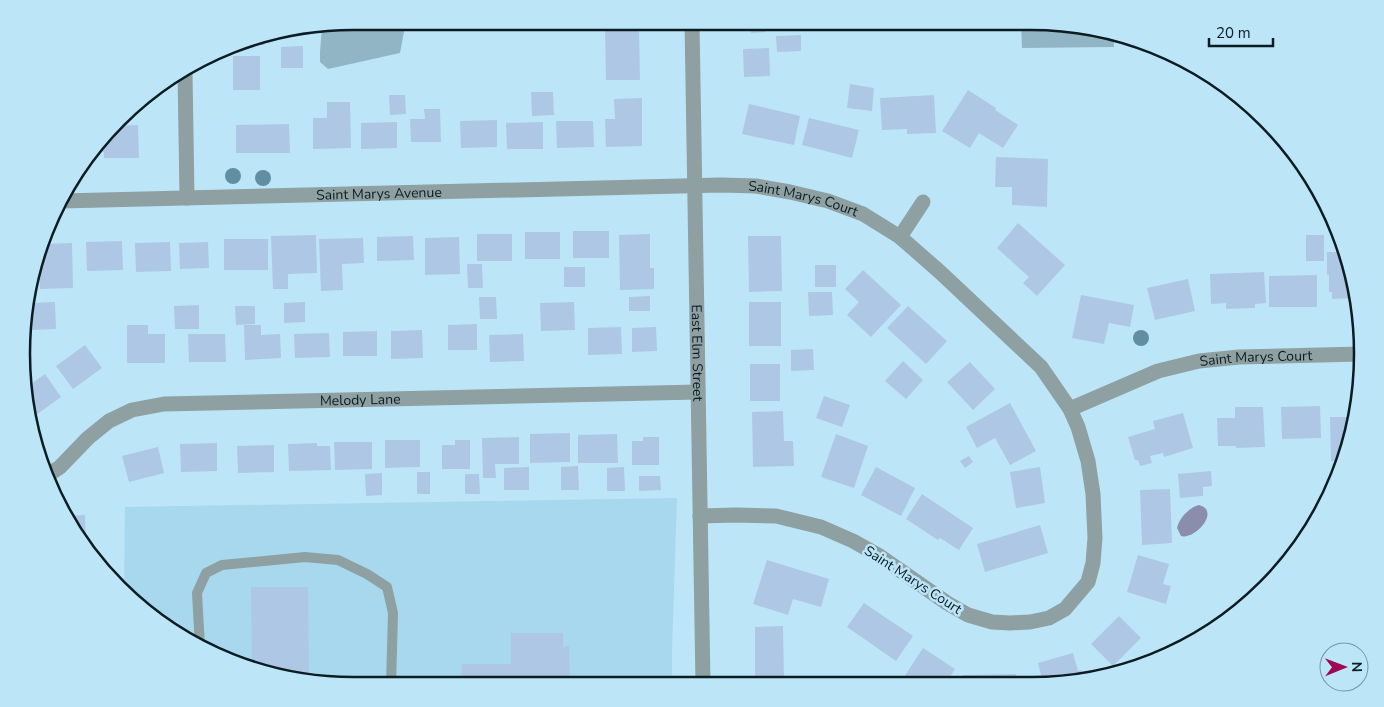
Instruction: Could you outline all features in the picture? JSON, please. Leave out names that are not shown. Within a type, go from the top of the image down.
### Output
[{"type":"street","name":"East Elm Street","points":[[692,30],[703,677]]},
{"type":"street","points":[[185,78],[187,198]]},
{"type":"street","name":"Saint Marys Avenue","points":[[68,201],[695,186]]},
{"type":"street","name":"Saint Marys Court","points":[[695,186],[756,186],[828,201],[863,214],[900,237],[1041,367],[1070,409],[1078,427],[1090,470],[1095,538],[1093,563],[1088,582],[1065,610],[1049,618],[1030,622],[992,622],[968,615],[947,603],[878,555],[821,527],[776,516],[700,516]]},
{"type":"street","points":[[900,237],[923,202]]},
{"type":"street","name":"Saint Marys Court","points":[[1070,409],[1158,371],[1199,361],[1239,357],[1354,354]]},
{"type":"street","name":"Melody Lane","points":[[53,472],[109,421],[132,410],[164,404],[698,392]]},
{"type":"lane","points":[[200,638],[197,593],[206,572],[222,565],[306,557],[338,560],[367,574],[386,587],[393,613],[391,677]]},
{"type":"shaded area","points":[[404,30],[400,53],[328,69],[320,62],[322,32]]},
{"type":"shaded area","points":[[1021,30],[1052,31],[1094,36],[1114,41],[1114,47],[1022,48]]},
{"type":"shaded area","points":[[677,498],[672,677],[354,677],[290,671],[250,660],[210,644],[192,634],[140,597],[124,581],[125,507]]},
{"type":"shaded area","points":[[1199,505],[1205,508],[1207,513],[1204,524],[1193,534],[1181,536],[1177,528],[1180,520]]},
{"type":"building","points":[[605,30],[639,30],[640,80],[606,80]]},
{"type":"building","points":[[751,30],[766,30],[766,32],[751,33]]},
{"type":"building","points":[[801,35],[801,51],[777,52],[776,36]]},
{"type":"building","points":[[303,46],[303,68],[281,68],[281,47]]},
{"type":"building","points":[[769,48],[770,76],[744,77],[743,49]]},
{"type":"building","points":[[233,56],[260,56],[260,90],[233,90]]},
{"type":"building","points":[[850,84],[874,88],[872,111],[847,108]]},
{"type":"building","points":[[968,90],[1018,125],[1003,148],[979,133],[970,148],[942,131]]},
{"type":"building","points":[[531,92],[553,92],[554,115],[532,116]]},
{"type":"building","points":[[389,95],[405,95],[406,114],[390,115]]},
{"type":"building","points":[[934,95],[936,133],[907,134],[907,129],[882,130],[880,98]]},
{"type":"building","points":[[642,98],[642,146],[606,147],[605,119],[615,119],[614,99]]},
{"type":"building","points":[[327,102],[350,102],[351,148],[313,149],[313,118],[327,118]]},
{"type":"building","points":[[749,104],[800,116],[794,145],[742,134]]},
{"type":"building","points":[[424,109],[440,109],[441,142],[411,142],[410,119],[425,119]]},
{"type":"building","points":[[809,118],[859,130],[852,158],[802,145]]},
{"type":"building","points":[[497,120],[497,147],[461,148],[460,121]]},
{"type":"building","points":[[556,121],[593,121],[594,147],[557,148]]},
{"type":"building","points":[[397,122],[397,148],[361,149],[361,123]]},
{"type":"building","points":[[543,122],[543,149],[507,149],[506,123]]},
{"type":"building","points":[[289,124],[290,153],[236,153],[236,125]]},
{"type":"building","points":[[138,125],[139,158],[104,158],[104,152],[101,152],[124,126]]},
{"type":"building","points":[[996,157],[1048,159],[1047,207],[1012,205],[1012,187],[995,187]]},
{"type":"building","points":[[1018,223],[1065,265],[1037,296],[1023,283],[1029,277],[997,248]]},
{"type":"building","points":[[573,231],[609,231],[609,258],[573,258]]},
{"type":"building","points":[[525,232],[560,232],[560,259],[525,259]]},
{"type":"building","points":[[477,234],[512,234],[512,261],[477,261]]},
{"type":"building","points":[[650,234],[650,268],[654,268],[654,289],[620,290],[619,235]]},
{"type":"building","points":[[316,235],[317,273],[288,274],[288,289],[273,289],[271,236]]},
{"type":"building","points":[[1306,235],[1324,235],[1324,261],[1306,261]]},
{"type":"building","points":[[413,236],[414,260],[377,261],[377,237]]},
{"type":"building","points":[[748,236],[781,236],[782,291],[749,292]]},
{"type":"building","points":[[459,237],[460,274],[425,275],[425,238]]},
{"type":"building","points":[[363,238],[364,263],[342,264],[343,290],[321,291],[319,239]]},
{"type":"building","points":[[224,239],[268,239],[268,270],[224,270]]},
{"type":"building","points":[[122,241],[123,270],[87,271],[86,242]]},
{"type":"building","points":[[170,242],[171,271],[136,272],[135,243]]},
{"type":"building","points":[[208,242],[209,268],[180,269],[179,243]]},
{"type":"building","points":[[72,243],[73,288],[40,289],[40,276],[49,244]]},
{"type":"building","points":[[1327,252],[1338,252],[1349,298],[1332,299],[1332,292],[1329,292],[1329,275],[1327,275]]},
{"type":"building","points":[[467,264],[482,264],[483,288],[468,288]]},
{"type":"building","points":[[815,265],[836,265],[836,287],[815,287]]},
{"type":"building","points":[[564,267],[585,267],[585,287],[564,287]]},
{"type":"building","points":[[863,270],[901,305],[871,337],[847,315],[859,302],[845,289]]},
{"type":"building","points":[[1264,272],[1266,303],[1255,304],[1255,308],[1226,309],[1226,303],[1211,304],[1210,274]]},
{"type":"building","points":[[1317,275],[1317,307],[1269,307],[1269,276]]},
{"type":"building","points":[[1188,279],[1195,311],[1155,320],[1147,288]]},
{"type":"building","points":[[808,292],[832,292],[833,315],[809,316]]},
{"type":"building","points":[[1081,295],[1134,305],[1130,327],[1109,323],[1104,344],[1072,338]]},
{"type":"building","points":[[650,296],[650,311],[629,311],[629,297]]},
{"type":"building","points":[[479,297],[496,297],[497,319],[480,319]]},
{"type":"building","points":[[55,302],[56,329],[31,330],[34,303]]},
{"type":"building","points":[[305,302],[305,322],[284,323],[284,303]]},
{"type":"building","points":[[574,302],[575,330],[541,331],[540,303]]},
{"type":"building","points":[[749,302],[781,302],[781,346],[749,346]]},
{"type":"building","points":[[199,305],[199,329],[175,329],[174,306]]},
{"type":"building","points":[[235,306],[255,306],[255,324],[236,325]]},
{"type":"building","points":[[908,306],[947,341],[926,364],[887,328]]},
{"type":"building","points":[[477,324],[477,350],[448,350],[448,325]]},
{"type":"building","points":[[127,325],[148,325],[148,334],[165,334],[165,363],[127,363]]},
{"type":"building","points":[[244,325],[261,325],[261,335],[280,334],[281,358],[245,360]]},
{"type":"building","points":[[621,327],[622,354],[588,355],[588,328]]},
{"type":"building","points":[[656,327],[657,351],[632,352],[632,328]]},
{"type":"building","points":[[422,330],[423,358],[391,359],[391,331]]},
{"type":"building","points":[[377,331],[377,356],[343,356],[343,332]]},
{"type":"building","points":[[329,333],[330,357],[295,358],[294,334]]},
{"type":"building","points":[[188,334],[225,334],[226,362],[189,362]]},
{"type":"building","points":[[523,334],[524,361],[490,362],[489,335]]},
{"type":"building","points":[[85,345],[102,368],[73,389],[56,366]]},
{"type":"building","points":[[813,349],[814,370],[791,371],[791,350]]},
{"type":"building","points":[[903,361],[923,380],[906,399],[885,381]]},
{"type":"building","points":[[970,362],[995,389],[973,410],[947,382]]},
{"type":"building","points":[[750,364],[780,364],[780,401],[750,401]]},
{"type":"building","points":[[45,374],[61,397],[36,415],[32,383]]},
{"type":"building","points":[[824,396],[850,405],[842,427],[816,418]]},
{"type":"building","points":[[1010,403],[1036,451],[1010,465],[995,438],[977,448],[966,427]]},
{"type":"building","points":[[1320,406],[1321,438],[1282,439],[1281,407]]},
{"type":"building","points":[[1235,407],[1263,407],[1265,447],[1236,448],[1236,446],[1218,446],[1217,418],[1235,418]]},
{"type":"building","points":[[783,411],[784,441],[793,441],[794,466],[753,467],[752,412]]},
{"type":"building","points":[[1183,413],[1193,448],[1164,457],[1163,453],[1150,456],[1152,463],[1140,466],[1138,460],[1135,460],[1128,437],[1155,429],[1153,421]]},
{"type":"building","points":[[1330,417],[1348,417],[1337,457],[1335,461],[1331,461]]},
{"type":"building","points":[[570,433],[570,462],[530,463],[530,434]]},
{"type":"building","points":[[617,434],[618,463],[578,463],[578,435]]},
{"type":"building","points":[[836,434],[868,446],[854,488],[821,477]]},
{"type":"building","points":[[519,437],[519,464],[495,464],[496,478],[483,478],[482,438]]},
{"type":"building","points":[[643,437],[659,437],[659,465],[632,465],[632,441],[643,441]]},
{"type":"building","points":[[385,440],[420,440],[420,467],[385,468]]},
{"type":"building","points":[[455,440],[470,440],[470,469],[442,469],[442,445],[455,445]]},
{"type":"building","points":[[334,442],[372,442],[372,469],[335,470]]},
{"type":"building","points":[[217,443],[217,471],[181,472],[180,444]]},
{"type":"building","points":[[317,443],[317,446],[330,446],[331,470],[289,471],[288,444]]},
{"type":"building","points":[[274,445],[274,472],[238,473],[237,446]]},
{"type":"building","points":[[158,447],[164,473],[129,482],[122,456]]},
{"type":"building","points":[[969,456],[973,462],[965,468],[960,461]]},
{"type":"building","points":[[578,466],[579,490],[561,490],[561,467]]},
{"type":"building","points":[[529,467],[529,490],[504,490],[504,468]]},
{"type":"building","points":[[624,467],[625,491],[607,491],[607,468]]},
{"type":"building","points":[[876,467],[915,488],[901,516],[861,495]]},
{"type":"building","points":[[1040,467],[1045,503],[1016,508],[1010,472]]},
{"type":"building","points":[[1211,471],[1212,486],[1203,487],[1203,496],[1180,498],[1178,474]]},
{"type":"building","points":[[417,472],[430,472],[430,494],[417,494]]},
{"type":"building","points":[[382,473],[382,495],[366,496],[365,474]]},
{"type":"building","points":[[465,474],[479,474],[480,494],[465,494]]},
{"type":"building","points":[[639,476],[660,476],[661,490],[639,491]]},
{"type":"building","points":[[1170,489],[1172,543],[1142,545],[1140,490]]},
{"type":"building","points":[[922,494],[973,528],[959,550],[940,538],[938,540],[906,519]]},
{"type":"building","points":[[85,515],[86,534],[85,533],[73,516]]},
{"type":"building","points":[[1040,525],[1048,553],[985,572],[977,544]]},
{"type":"building","points":[[1138,555],[1169,564],[1163,584],[1171,586],[1166,604],[1127,592]]},
{"type":"building","points":[[767,560],[829,579],[821,607],[793,599],[788,615],[753,604]]},
{"type":"building","points":[[251,587],[308,587],[309,674],[290,671],[252,661]]},
{"type":"building","points":[[864,603],[913,636],[896,661],[847,627]]},
{"type":"building","points":[[1119,616],[1141,638],[1113,666],[1091,644]]},
{"type":"building","points":[[783,626],[784,677],[755,677],[755,627]]},
{"type":"building","points":[[511,633],[563,633],[563,647],[569,646],[570,677],[455,677],[461,676],[462,664],[511,664]]},
{"type":"building","points":[[923,648],[955,669],[950,677],[904,677]]},
{"type":"building","points":[[1073,653],[1078,671],[1081,670],[1082,673],[1041,676],[1038,663]]},
{"type":"building","points":[[1016,674],[1016,677],[963,677],[963,675]]}]
